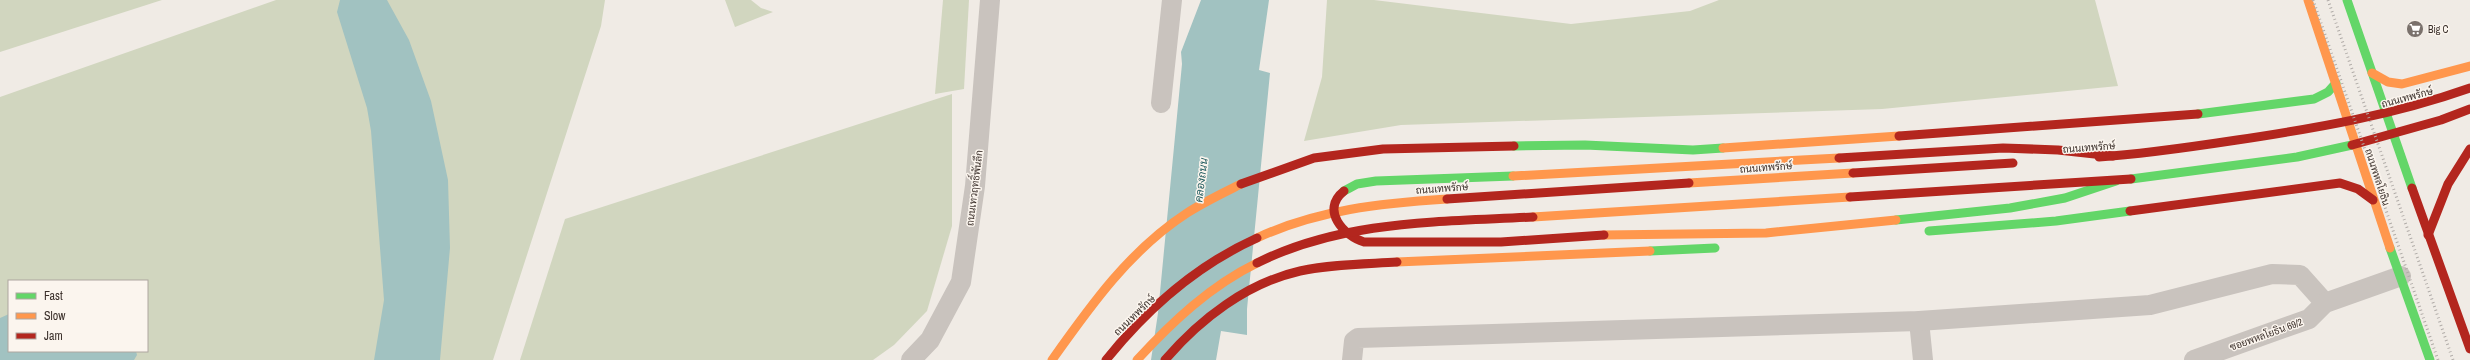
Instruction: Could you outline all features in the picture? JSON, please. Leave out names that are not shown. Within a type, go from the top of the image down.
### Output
[{"type":"main road","name":"ถนนพหลโยธิน","points":[[2308,0],[2373,200],[2430,360]]},
{"type":"main road","points":[[2347,0],[2428,235],[2470,346]]},
{"type":"main road","name":"ถนนเทพรักษ์","points":[[2372,73],[2388,82],[2402,84],[2470,66]]},
{"type":"main road","points":[[1598,156],[2177,117],[2314,99],[2328,92],[2336,83]]},
{"type":"main road","name":"ถนนเทพรักษ์","points":[[2058,160],[2113,156],[2310,130],[2358,121],[2435,102],[2470,88]]},
{"type":"main road","points":[[1137,360],[1163,330],[1200,298],[1235,274],[1279,250],[1334,234],[1426,223],[2116,181],[2297,157],[2367,142],[2441,120],[2470,109]]},
{"type":"main road","points":[[2177,117],[2186,117],[2203,123]]},
{"type":"main road","points":[[2214,133],[2224,153],[2221,178]]},
{"type":"main road","points":[[1052,360],[1059,348],[1100,292],[1141,249],[1187,212],[1246,180],[1314,158],[1383,149],[1585,145],[1693,150]]},
{"type":"main road","points":[[2113,156],[2058,150],[2003,148],[1603,172],[1360,183],[1344,190],[1335,209],[1337,223],[1345,235],[1354,240],[1364,242],[1502,242],[1609,235],[1766,233],[2010,208],[2065,198],[2116,181]]},
{"type":"main road","points":[[2428,235],[2448,184],[2470,150]]},
{"type":"main road","name":"ถนนเทพรักษ์","points":[[1106,360],[1147,314],[1198,272],[1256,238],[1303,219],[1355,207],[1426,200],[2026,162]]},
{"type":"main road","points":[[1422,179],[1460,169]]},
{"type":"main road","points":[[1921,232],[2056,221],[2340,183],[2353,185],[2364,191],[2373,200]]},
{"type":"main road","points":[[2182,204],[2200,200],[2214,189]]},
{"type":"main road","points":[[1795,220],[1906,213],[2056,221]]},
{"type":"main road","points":[[1364,242],[1608,226],[1748,223]]},
{"type":"main road","points":[[1165,360],[1197,326],[1224,305],[1290,274],[1338,264],[1722,247]]},
{"type":"street","name":"ถนนเทวฤทธิ์พันลึก","points":[[911,360],[930,340],[961,282],[975,186],[990,0]]},
{"type":"street","points":[[1161,103],[1172,0]]},
{"type":"street","points":[[1352,360],[1354,341],[1362,338],[1919,321],[2150,304],[2272,274],[2300,275],[2326,303]]},
{"type":"street","name":"ซอยพหลโยธิน 69/2","points":[[2194,360],[2309,319],[2326,303],[2401,276]]},
{"type":"street","points":[[1919,321],[1923,360]]},
{"type":"green space","points":[[0,0],[162,0],[0,52]]},
{"type":"green space","points":[[276,0],[605,0],[601,26],[493,360],[0,360],[0,97]]},
{"type":"green space","points":[[725,0],[751,0],[761,8],[773,12],[735,27]]},
{"type":"green space","points":[[943,0],[969,0],[964,89],[935,94]]},
{"type":"green space","points":[[1327,0],[1374,0],[1571,24],[1690,11],[1719,0],[2095,0],[2118,86],[1882,109],[1401,125],[1304,141],[1322,77]]},
{"type":"green space","points":[[952,94],[952,226],[927,311],[894,345],[873,360],[520,360],[565,219]]},
{"type":"water","points":[[340,0],[387,0],[409,40],[431,101],[448,180],[450,248],[440,360],[374,360],[384,300],[371,131],[367,108],[337,12]]},
{"type":"water","name":"คลองถนน","points":[[1201,0],[1269,0],[1259,70],[1270,73],[1247,309],[1247,335],[1221,331],[1216,360],[1151,360],[1158,313],[1182,64],[1181,52]]},
{"type":"water","points":[[8,314],[8,352],[136,352],[137,355],[134,360],[0,360],[0,318]]},
{"type":"railway","points":[[2313,0],[2438,360]]},
{"type":"railway","points":[[2328,0],[2453,360]]},
{"type":"traffic: fast","points":[[2347,0],[2412,188]]},
{"type":"traffic: fast","points":[[2198,114],[2314,99],[2328,92],[2336,83]]},
{"type":"traffic: fast","points":[[1514,146],[1585,145],[1693,150],[1723,148]]},
{"type":"traffic: fast","points":[[2131,179],[2297,157],[2352,145]]},
{"type":"traffic: fast","points":[[1344,191],[1357,184],[1376,181],[1513,176]]},
{"type":"traffic: fast","points":[[1896,220],[2010,208],[2065,198],[2116,181]]},
{"type":"traffic: fast","points":[[1929,231],[2056,221],[2130,211]]},
{"type":"traffic: fast","points":[[1650,251],[1715,248]]},
{"type":"traffic: fast","points":[[2390,248],[2430,360]]},
{"type":"traffic: slow","points":[[2308,0],[2390,248]]},
{"type":"traffic: slow","points":[[2372,73],[2388,82],[2402,84],[2470,66]]},
{"type":"traffic: slow","points":[[1723,148],[1899,136]]},
{"type":"traffic: slow","points":[[1513,176],[1839,158]]},
{"type":"traffic: slow","points":[[1689,183],[1853,173]]},
{"type":"traffic: slow","points":[[1052,360],[1097,299],[1147,244],[1187,213],[1241,184]]},
{"type":"traffic: slow","points":[[1533,217],[1850,197]]},
{"type":"traffic: slow","points":[[1257,238],[1280,228],[1326,214],[1398,203],[1447,199]]},
{"type":"traffic: slow","points":[[1604,235],[1766,233],[1896,220]]},
{"type":"traffic: slow","points":[[1397,262],[1650,251]]},
{"type":"traffic: slow","points":[[1137,360],[1192,306],[1223,283],[1257,263]]},
{"type":"traffic: jam","points":[[2099,157],[2185,148],[2355,120],[2413,106],[2470,88]]},
{"type":"traffic: jam","points":[[2352,145],[2441,120],[2470,109]]},
{"type":"traffic: jam","points":[[1899,136],[2198,114]]},
{"type":"traffic: jam","points":[[1241,184],[1314,158],[1383,149],[1514,146]]},
{"type":"traffic: jam","points":[[1839,158],[2003,148],[2058,150],[2113,156]]},
{"type":"traffic: jam","points":[[2428,235],[2448,184],[2470,149]]},
{"type":"traffic: jam","points":[[1853,173],[2013,163]]},
{"type":"traffic: jam","points":[[1850,197],[2131,179]]},
{"type":"traffic: jam","points":[[1447,199],[1689,183]]},
{"type":"traffic: jam","points":[[2130,211],[2340,183],[2358,189],[2373,200]]},
{"type":"traffic: jam","points":[[2412,188],[2470,349]]},
{"type":"traffic: jam","points":[[1344,191],[1337,198],[1334,206],[1335,214],[1338,221],[1349,234],[1364,242],[1501,242],[1604,235]]},
{"type":"traffic: jam","points":[[1257,263],[1290,249],[1323,238],[1357,231],[1427,222],[1533,217]]},
{"type":"traffic: jam","points":[[1106,360],[1138,323],[1174,290],[1214,261],[1257,238]]},
{"type":"traffic: jam","points":[[1165,360],[1193,330],[1209,317],[1243,294],[1261,284],[1300,271],[1324,267],[1397,262]]},
{"type":"place","name":"Big C","points":[[2415,29]]}]
